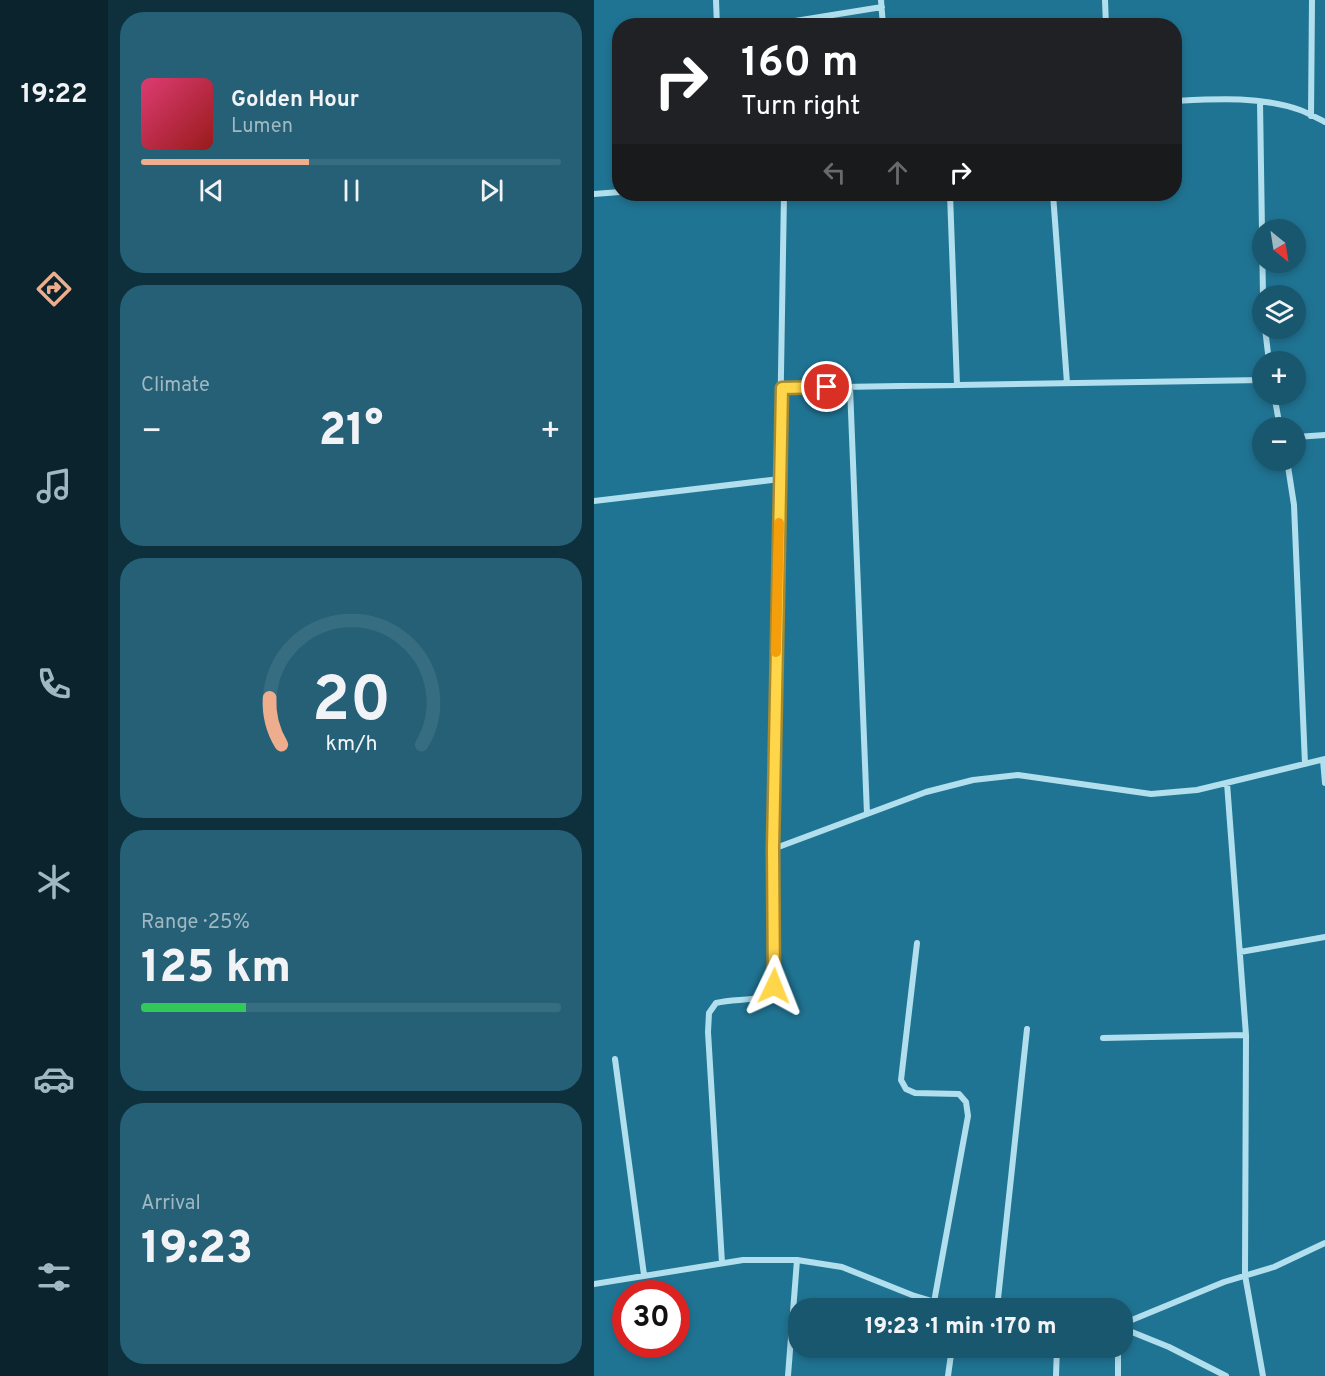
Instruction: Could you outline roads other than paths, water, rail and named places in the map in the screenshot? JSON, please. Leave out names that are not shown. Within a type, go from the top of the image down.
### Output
[{"type":"street","points":[[716,0],[717,18]]},
{"type":"street","points":[[1105,0],[1106,18]]},
{"type":"street","points":[[1311,116],[1312,0]]},
{"type":"street","points":[[805,18],[881,3],[882,18]]},
{"type":"street","points":[[1182,101],[1220,99],[1260,102],[1299,110],[1325,122]]},
{"type":"street","points":[[1260,102],[1263,285]]},
{"type":"street","points":[[594,194],[612,193]]},
{"type":"street","points":[[722,1263],[708,1032],[709,1013],[716,1003],[730,1000],[752,1000],[767,996],[774,986],[773,849],[784,201]]},
{"type":"street","points":[[950,201],[957,385]]},
{"type":"street","points":[[1054,201],[1067,383]]},
{"type":"street","points":[[782,388],[1252,380]]},
{"type":"street","points":[[850,387],[867,814]]},
{"type":"street","points":[[1306,436],[1325,435]]},
{"type":"street","points":[[1289,471],[1294,505],[1305,764]]},
{"type":"street","points":[[594,501],[780,479]]},
{"type":"street","points":[[773,849],[926,792],[973,780],[1018,775],[1151,794],[1197,790],[1324,759],[1325,783]]},
{"type":"street","points":[[1227,783],[1246,1035],[1245,1275],[1263,1376]]},
{"type":"street","points":[[1240,952],[1325,937]]},
{"type":"street","points":[[917,943],[902,1080],[906,1089],[915,1094],[959,1094],[966,1102],[968,1116],[935,1298]]},
{"type":"street","points":[[998,1298],[1027,1029]]},
{"type":"street","points":[[1103,1038],[1246,1035]]},
{"type":"street","points":[[615,1059],[644,1275]]},
{"type":"street","points":[[1133,1321],[1224,1282],[1274,1267],[1325,1243]]},
{"type":"street","points":[[594,1284],[743,1260],[797,1260],[842,1267],[923,1298]]},
{"type":"street","points":[[789,1376],[797,1260]]},
{"type":"street","points":[[1133,1331],[1226,1376]]},
{"type":"street","points":[[948,1376],[950,1358]]},
{"type":"street","points":[[1056,1376],[1057,1358]]},
{"type":"street","points":[[1118,1358],[1118,1376]]}]
